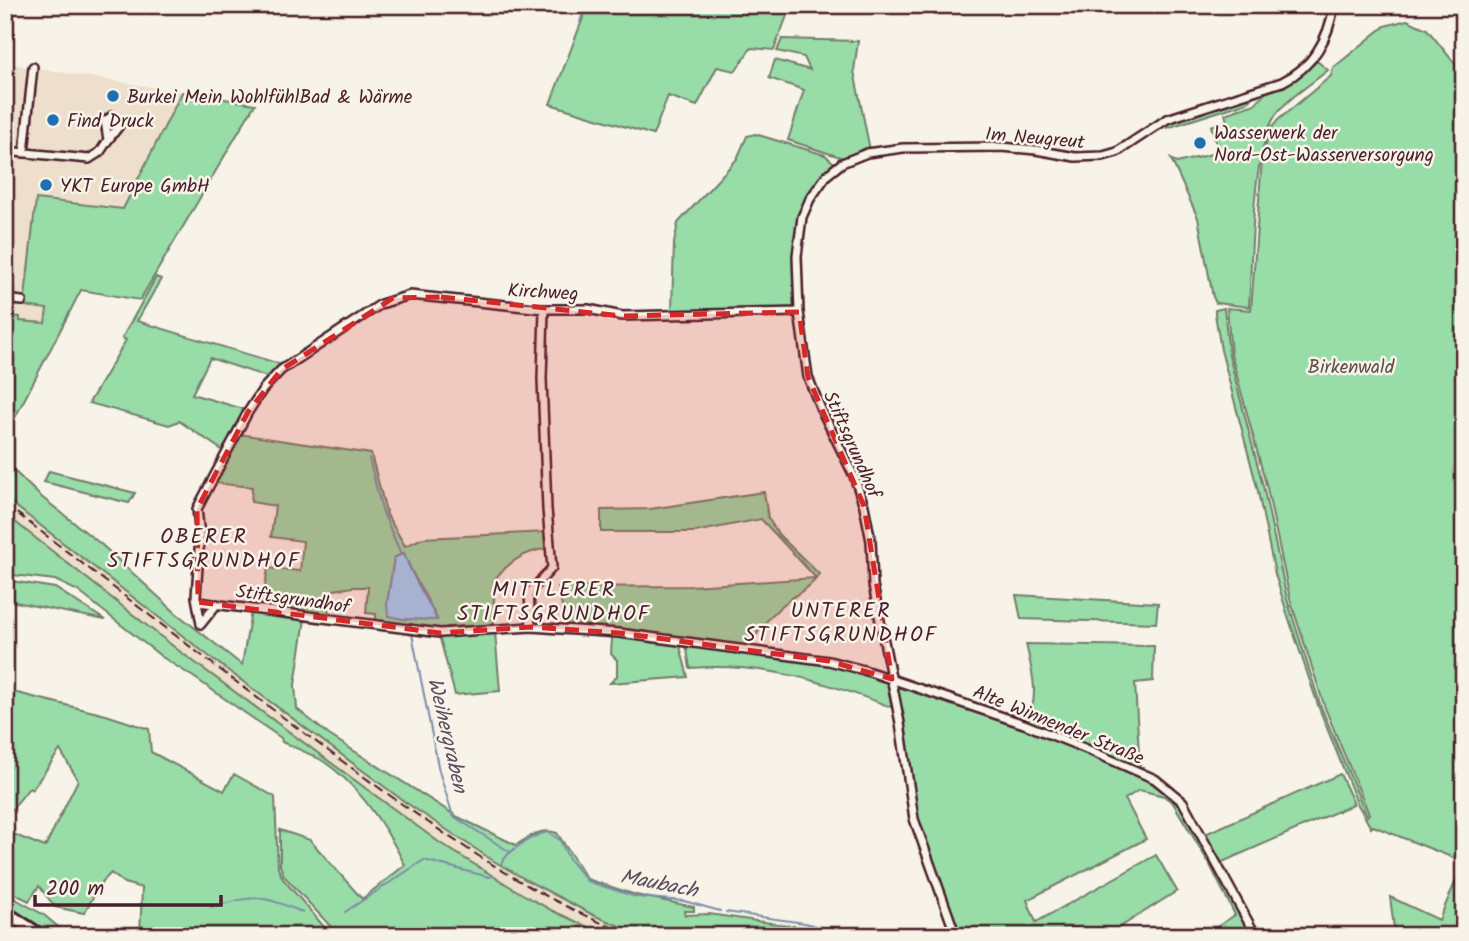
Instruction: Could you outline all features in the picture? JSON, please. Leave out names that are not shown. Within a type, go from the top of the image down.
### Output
[{"type":"highway","points":[[5,912],[42,936]]},
{"type":"highway","points":[[5,928],[17,936]]},
{"type":"street","name":"Im Neugreut","points":[[842,163],[867,153],[903,148],[1001,147],[1075,157],[1103,156],[1116,152],[1167,119],[1295,76],[1319,50],[1328,30],[1334,5]]},
{"type":"street","points":[[24,153],[33,67]]},
{"type":"street","points":[[5,151],[89,159],[100,152],[108,140]]},
{"type":"street","name":"Stiftsgrundhof","points":[[217,604],[201,624],[198,602],[217,604],[440,633],[531,627],[632,634],[829,661],[892,679],[873,585],[871,541],[864,506],[854,476],[808,377],[799,312],[797,256],[802,217],[818,186],[842,163]]},
{"type":"street","name":"Kirchweg","points":[[198,602],[200,536],[197,518],[200,501],[248,411],[263,389],[281,370],[393,298],[410,295],[544,309],[588,309],[622,316],[799,312]]},
{"type":"street","points":[[5,299],[22,301]]},
{"type":"street","points":[[531,627],[529,593],[552,568],[541,360],[544,309]]},
{"type":"street","points":[[892,679],[914,819],[956,936]]},
{"type":"street","name":"Alte Winnender Straße","points":[[892,679],[1024,724],[1155,779],[1183,802],[1256,936]]},
{"type":"highlighted area","points":[[441,297],[622,316],[799,312],[808,377],[864,506],[892,679],[829,661],[619,633],[531,627],[440,633],[198,602],[197,509],[248,412],[281,370],[393,298]]},
{"type":"shaded area","points":[[5,63],[182,92],[5,437]]},
{"type":"shaded area","points":[[5,498],[210,657],[447,831],[530,882],[593,915],[643,936],[608,936],[553,911],[440,843],[178,650],[5,514]]},
{"type":"green space","points":[[588,5],[791,5],[774,50],[751,48],[735,71],[717,67],[697,106],[668,96],[653,135],[550,104]]},
{"type":"green space","name":"Birkenwald","points":[[1407,20],[1427,29],[1464,75],[1464,862],[1373,826],[1371,828],[1357,803],[1319,708],[1275,574],[1257,487],[1221,350],[1215,314],[1215,310],[1224,308],[1229,355],[1264,490],[1287,599],[1321,707],[1367,816],[1369,814],[1325,708],[1290,599],[1267,488],[1231,354],[1227,308],[1251,310],[1262,159],[1270,130],[1278,120],[1331,76],[1333,68],[1385,26]]},
{"type":"green space","points":[[782,39],[858,41],[854,71],[870,150],[843,158],[788,140],[804,90],[769,78],[775,60],[810,70],[804,57],[777,51]]},
{"type":"green space","points":[[1317,61],[1328,70],[1280,110],[1267,133],[1261,155],[1254,208],[1249,307],[1216,303],[1198,218],[1171,159],[1177,163],[1219,152],[1211,126],[1227,121],[1225,114],[1255,104],[1267,91],[1284,87]]},
{"type":"green space","points":[[182,92],[255,104],[140,300],[81,290],[5,437],[6,316],[20,317],[20,321],[45,323],[47,309],[24,306],[36,199],[123,209]]},
{"type":"green space","points":[[1253,96],[1248,102],[1167,128],[1168,122]]},
{"type":"green space","points":[[755,134],[825,155],[834,165],[809,200],[802,215],[796,247],[796,306],[793,309],[673,312],[674,243],[678,223],[737,159],[747,136]]},
{"type":"green space","points":[[156,277],[161,279],[137,321],[280,364],[270,378],[210,358],[192,394],[247,410],[225,452],[179,421],[169,425],[89,403],[126,340],[122,338]]},
{"type":"green space","points":[[239,434],[371,454],[387,515],[405,546],[423,538],[547,532],[548,548],[518,558],[494,580],[494,625],[447,627],[445,631],[376,620],[376,614],[366,613],[368,587],[334,590],[330,596],[328,616],[261,609],[268,568],[300,571],[303,541],[271,537],[275,506],[251,502],[252,487],[214,483]],"holes":[[[404,553],[429,602],[437,619],[403,619],[387,604],[394,558]]]},
{"type":"green space","points":[[5,462],[39,495],[102,545],[176,613],[242,665],[251,611],[305,619],[295,685],[297,709],[329,735],[458,817],[516,845],[541,832],[557,833],[587,879],[636,895],[694,907],[694,911],[684,911],[685,915],[709,914],[812,929],[816,936],[643,936],[593,915],[492,860],[405,802],[210,657],[5,498]]},
{"type":"green space","points":[[49,471],[135,493],[129,503],[44,482]]},
{"type":"green space","points":[[764,492],[768,518],[779,535],[819,574],[816,578],[761,519],[695,532],[601,532],[601,510],[650,509]]},
{"type":"green space","points":[[5,514],[178,650],[440,843],[553,911],[608,936],[337,936],[284,876],[280,865],[280,830],[310,840],[362,899],[405,865],[371,808],[349,782],[323,761],[282,742],[281,738],[162,657],[78,591],[55,580],[5,574]]},
{"type":"green space","points":[[816,578],[810,586],[771,616],[748,648],[681,637],[566,627],[558,587],[691,586]]},
{"type":"green space","points":[[5,580],[55,588],[105,620],[5,600]]},
{"type":"green space","points":[[1016,595],[1158,603],[1156,623],[1021,619]]},
{"type":"green space","points":[[495,632],[500,691],[455,695],[439,635]]},
{"type":"green space","points":[[612,636],[676,643],[680,646],[688,677],[610,683],[617,676],[617,660],[611,654]]},
{"type":"green space","points":[[686,644],[815,661],[866,673],[890,682],[896,709],[845,690],[770,671],[690,668]]},
{"type":"green space","points":[[1026,644],[1154,646],[1153,681],[1135,683],[1140,771],[1115,757],[1027,722],[1034,693]]},
{"type":"green space","points":[[899,684],[1009,720],[1082,748],[1150,782],[1181,803],[1254,936],[1215,936],[1212,930],[1235,915],[1210,865],[1173,803],[1164,796],[1139,790],[1125,799],[1146,839],[1027,900],[1036,922],[1156,855],[1177,891],[1106,936],[961,936],[953,921],[918,819],[897,689]]},
{"type":"green space","points":[[5,690],[106,715],[149,729],[151,752],[224,791],[234,774],[275,797],[278,868],[283,879],[332,936],[140,936],[142,888],[124,883],[111,873],[102,882],[84,913],[55,907],[39,886],[29,901],[5,889],[5,831],[45,847],[78,780],[60,750],[32,790],[29,788],[5,818]]},
{"type":"green space","points":[[1340,774],[1354,804],[1218,864],[1203,835]]},
{"type":"green space","points":[[1464,862],[1464,936],[1395,936],[1390,897],[1439,920]]},
{"type":"green space","points":[[5,893],[44,915],[69,936],[51,936],[5,904]]},
{"type":"water","points":[[404,553],[437,620],[388,616],[387,604],[394,558]]},
{"type":"waterway","points":[[580,22],[585,5]]},
{"type":"waterway","name":"Weihergraben","points":[[369,458],[382,510],[401,554]]},
{"type":"waterway","name":"Weihergraben","points":[[412,634],[439,771],[453,816],[510,852]]},
{"type":"waterway","name":"Maubach","points":[[501,864],[522,844],[548,832],[560,840],[569,859],[587,881],[636,897],[684,901],[720,911]]},
{"type":"waterway","name":"Maubach","points":[[345,912],[424,860],[493,876]]},
{"type":"waterway","points":[[211,907],[257,898],[302,912]]},
{"type":"waterway","name":"Maubach","points":[[726,912],[805,923],[816,926],[818,936]]},
{"type":"railway","points":[[5,504],[270,708],[424,820],[527,885],[634,936]]},
{"type":"place","name":"Burkei Mein WohlfühlBad & Wärme","points":[[113,96]]},
{"type":"place","name":"Find Druck","points":[[53,120]]},
{"type":"place","name":"Wasserwerk der Nord-Ost-Wasserversorgung","points":[[1200,143]]},
{"type":"place","name":"YKT Europe GmbH","points":[[46,185]]},
{"type":"district","name":"OBERER STIFTSGRUNDHOF","points":[[204,548]]},
{"type":"district","name":"MITTLERER STIFTSGRUNDHOF","points":[[554,601]]},
{"type":"district","name":"UNTERER STIFTSGRUNDHOF","points":[[841,622]]}]
